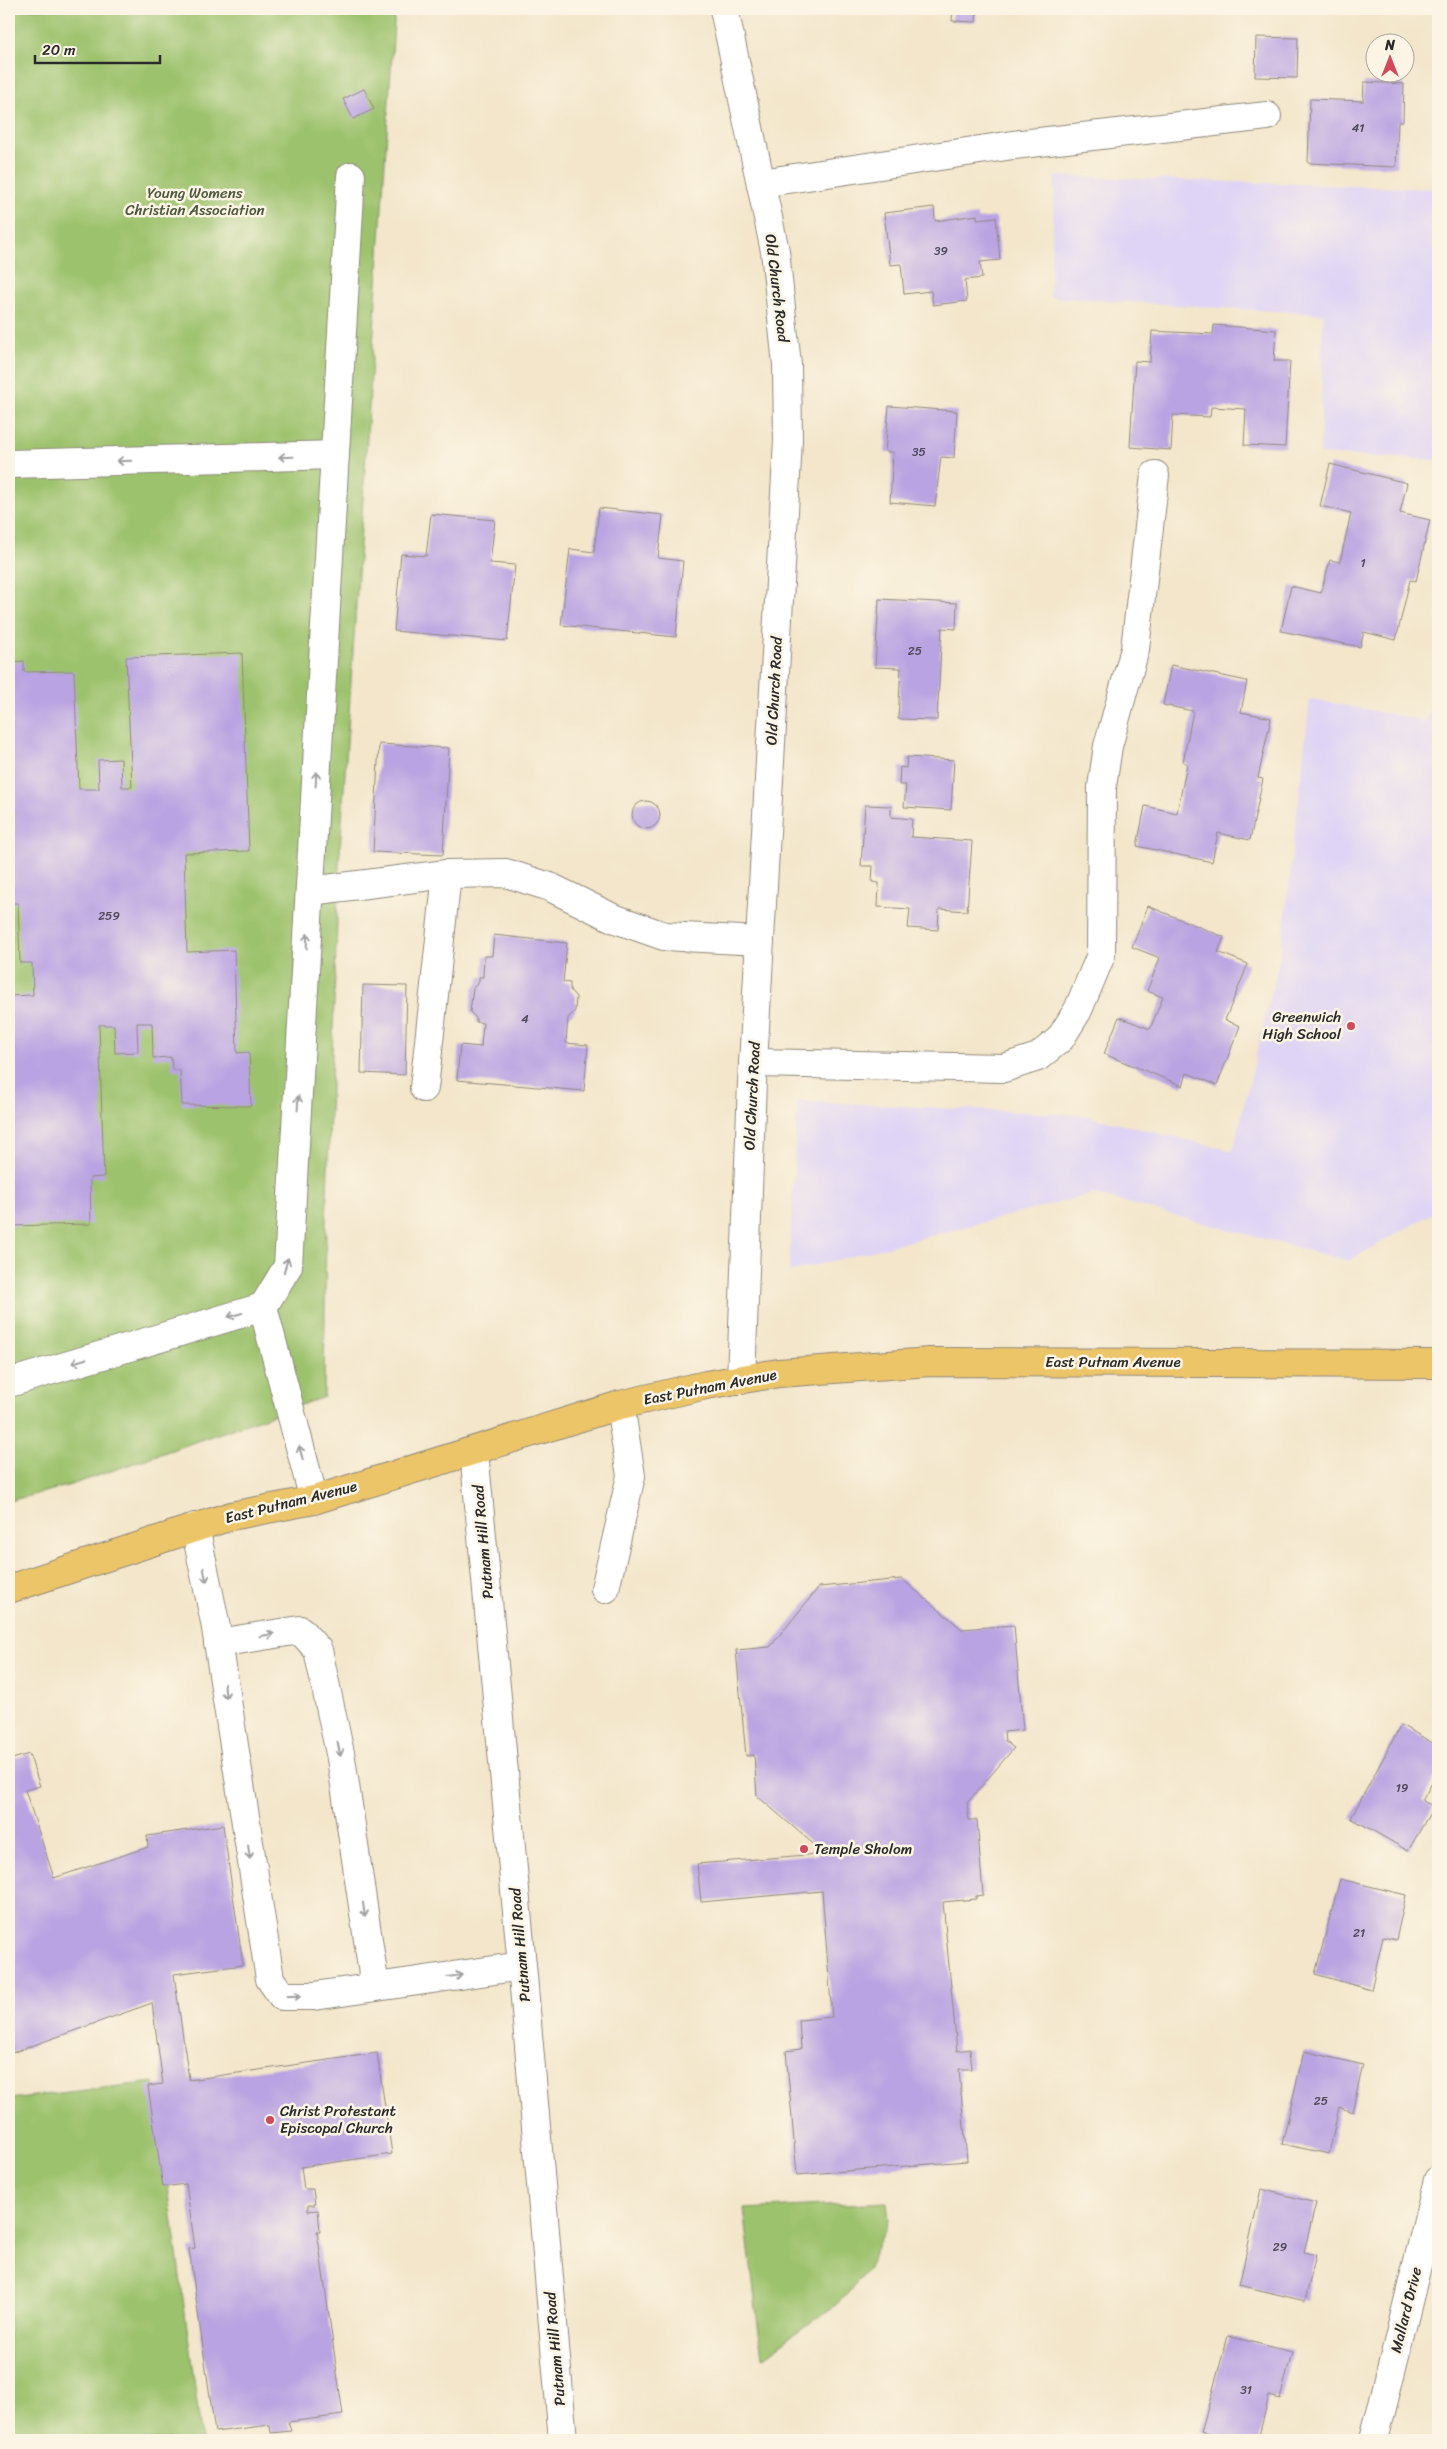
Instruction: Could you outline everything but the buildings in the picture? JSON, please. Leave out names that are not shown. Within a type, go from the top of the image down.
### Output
[{"type":"main road","name":"East Putnam Avenue","points":[[9,1589],[231,1516],[314,1500],[620,1405],[779,1373],[930,1362],[1438,1364]]},
{"type":"street","name":"Old Church Road","points":[[724,9],[775,251],[787,365],[788,440],[753,1064],[741,1380]]},
{"type":"street","points":[[761,183],[1012,145],[1267,116]]},
{"type":"street","points":[[9,1383],[263,1307],[288,1266],[351,176]]},
{"type":"street","points":[[9,464],[335,455]]},
{"type":"street","points":[[753,1064],[1004,1068],[1038,1057],[1060,1038],[1078,1010],[1101,955],[1102,787],[1108,746],[1135,649],[1155,475]]},
{"type":"street","points":[[310,892],[447,874],[506,873],[550,887],[613,918],[664,936],[760,941]]},
{"type":"street","points":[[424,1088],[447,874]]},
{"type":"street","points":[[263,1307],[314,1500]]},
{"type":"street","points":[[606,1589],[631,1476],[620,1405]]},
{"type":"street","name":"Putnam Hill Road","points":[[474,1450],[522,1966],[563,2440]]},
{"type":"street","points":[[195,1527],[218,1643],[270,1979],[282,1996],[314,1996],[522,1966]]},
{"type":"street","points":[[218,1643],[300,1630],[318,1650],[341,1758],[375,1988]]},
{"type":"street","name":"Mallard Drive","points":[[1374,2440],[1438,2180]]},
{"type":"shaded area","points":[[1055,176],[1438,189],[1438,460],[1320,454],[1323,314],[1050,297]]},
{"type":"shaded area","name":"Greenwich High School","points":[[1438,684],[1438,1210],[1349,1261],[1093,1194],[789,1272],[797,1101],[1082,1115],[1233,1151],[1281,952],[1310,699],[1426,721]]},
{"type":"green space","name":"Young Womens Christian Association","points":[[9,9],[395,9],[339,866],[326,1224],[324,1397],[71,1485],[9,1501]]},
{"type":"green space","points":[[154,2082],[202,2440],[9,2440],[9,2099]]},
{"type":"green space","points":[[887,2202],[889,2221],[866,2272],[837,2304],[762,2358],[744,2209]]},
{"type":"place","name":"Greenwich High School","points":[[1351,1026]]},
{"type":"place","name":"Temple Sholom","points":[[804,1849]]},
{"type":"place","name":"Christ Protestant Episcopal Church","points":[[270,2120]]}]
